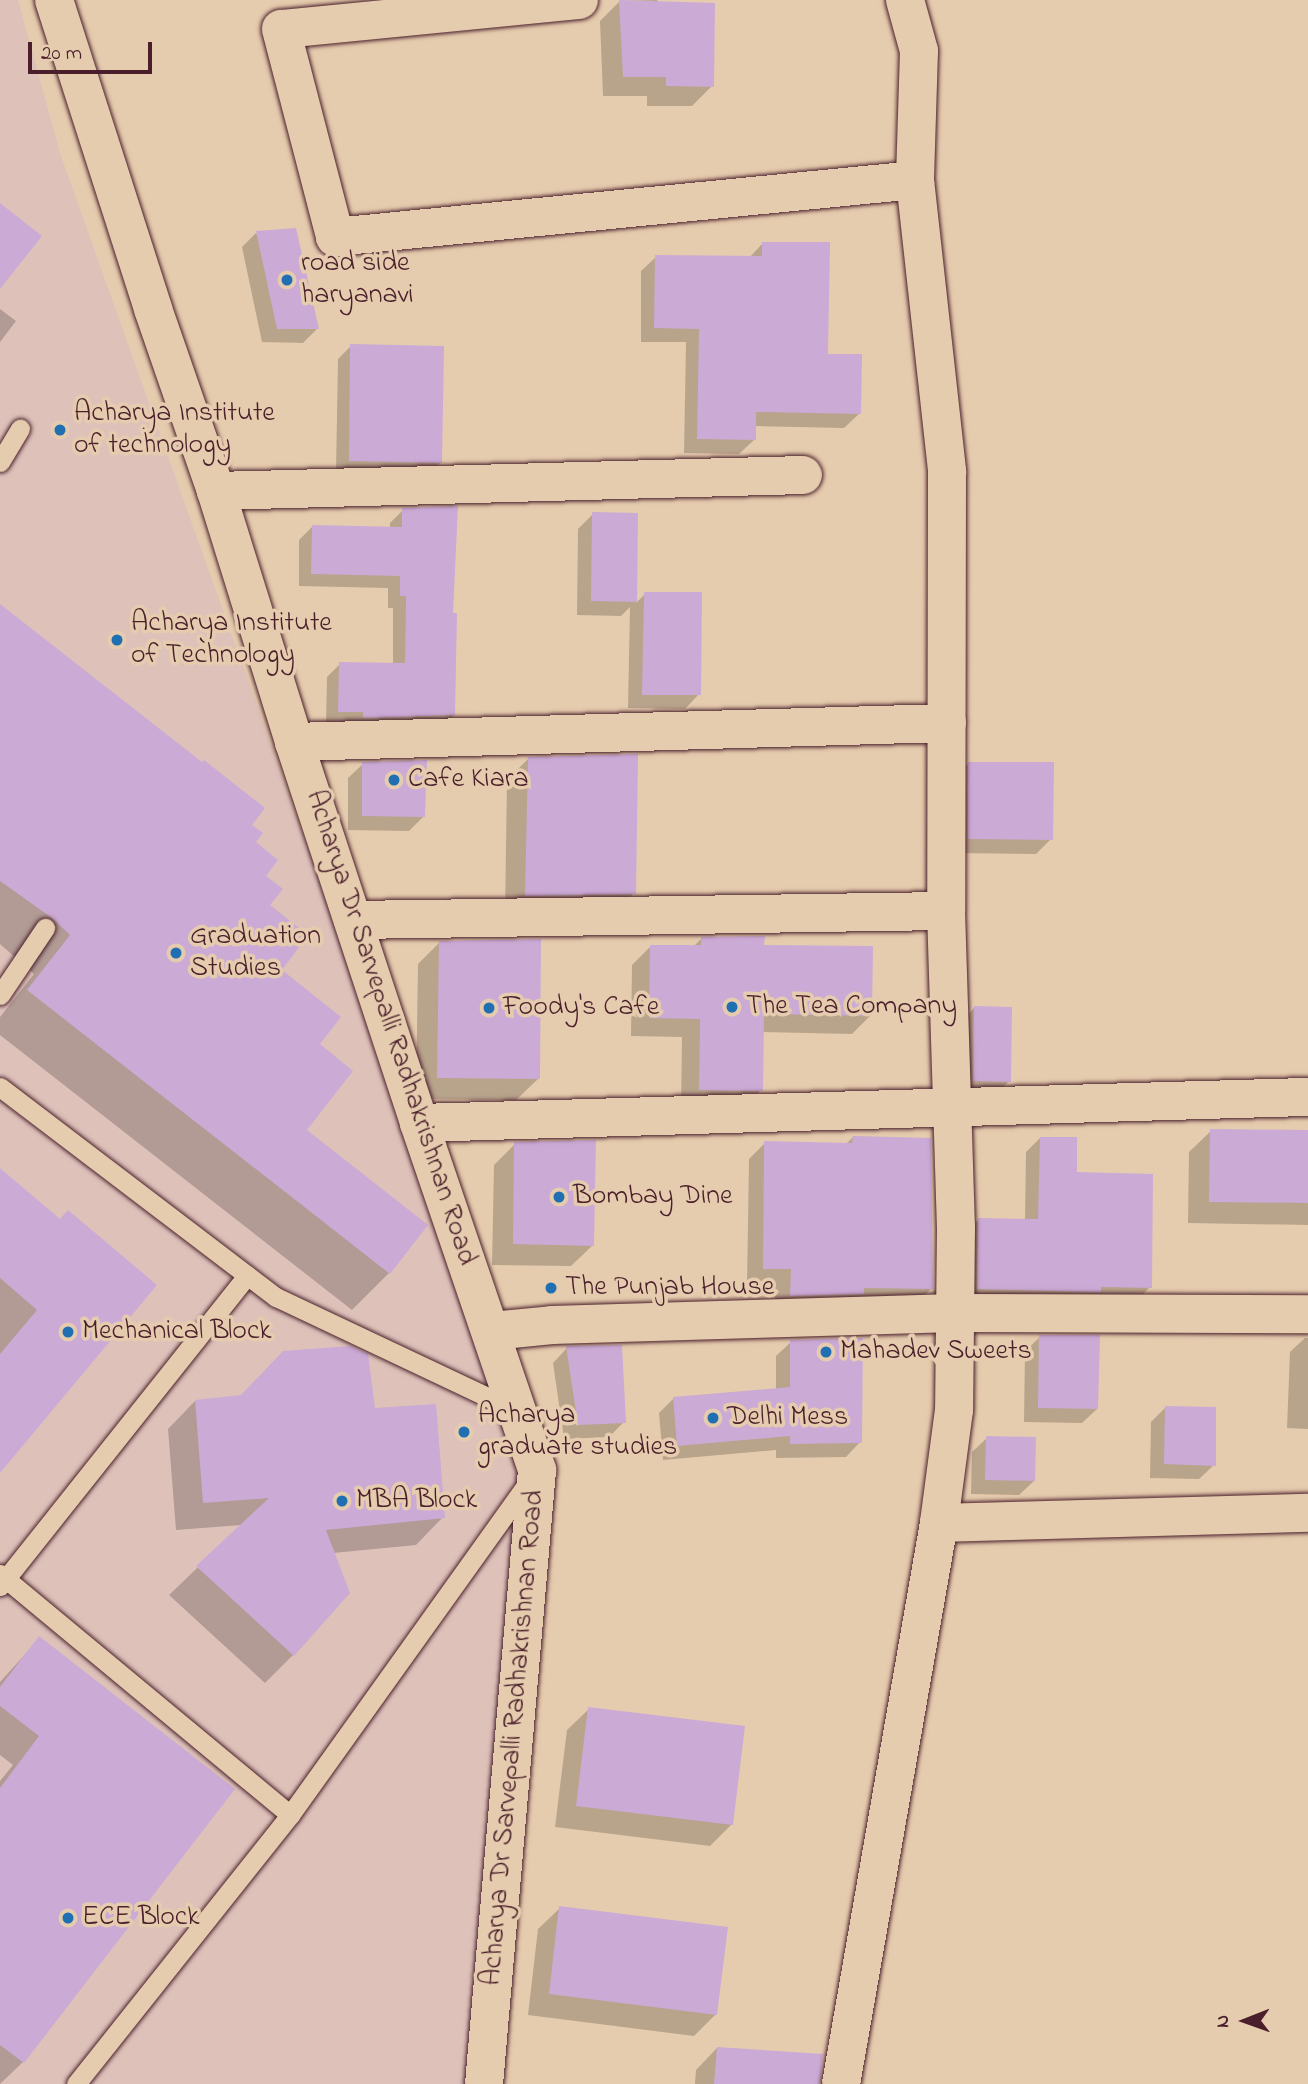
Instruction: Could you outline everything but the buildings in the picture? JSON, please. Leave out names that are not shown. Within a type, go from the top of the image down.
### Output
[{"type":"street","name":"Acharya Dr Sarvepalli Radhakrishnan Road","points":[[54,0],[153,309],[216,491],[294,741],[419,1122],[537,1470],[484,2084]]},
{"type":"street","points":[[579,0],[280,14],[335,237],[915,180]]},
{"type":"street","points":[[841,2084],[940,1523],[954,1410],[956,1227],[946,911],[947,471],[915,180],[919,51],[905,0]]},
{"type":"street","points":[[216,491],[803,475]]},
{"type":"street","points":[[294,741],[947,723]]},
{"type":"street","points":[[353,920],[946,911]]},
{"type":"street","points":[[419,1122],[1308,1097]]},
{"type":"street","points":[[492,1331],[552,1325],[954,1313],[1308,1314]]},
{"type":"street","points":[[940,1523],[1308,1513]]},
{"type":"lane","points":[[0,462],[20,429]]},
{"type":"lane","points":[[0,995],[46,928]]},
{"type":"lane","points":[[0,1087],[276,1297],[518,1411]]},
{"type":"lane","points":[[247,1275],[2,1580],[289,1815]]},
{"type":"lane","points":[[76,2084],[289,1815],[537,1470]]},
{"type":"shaded area","name":"Acharya Institute of Technology","points":[[0,0],[18,0],[61,156],[507,1407],[529,1480],[472,2084],[0,2084]]},
{"type":"place","name":"road side haryanavi","points":[[287,280]]},
{"type":"place","name":"Acharya Institute of technology","points":[[60,430]]},
{"type":"place","name":"Acharya Institute of Technology","points":[[117,640]]},
{"type":"place","name":"Cafe Kiara","points":[[394,780]]},
{"type":"place","name":"Graduation Studies","points":[[176,953]]},
{"type":"place","name":"The Tea Company","points":[[732,1007]]},
{"type":"place","name":"Foody's Cafe","points":[[489,1008]]},
{"type":"place","name":"Bombay Dine","points":[[559,1197]]},
{"type":"place","name":"The Punjab House","points":[[551,1288]]},
{"type":"place","name":"Mechanical Block","points":[[68,1332]]},
{"type":"place","name":"Mahadev Sweets","points":[[826,1352]]},
{"type":"place","name":"Delhi Mess","points":[[713,1418]]},
{"type":"place","name":"Acharya graduate studies","points":[[464,1432]]},
{"type":"place","name":"MBA Block","points":[[342,1501]]},
{"type":"place","name":"ECE Block","points":[[68,1918]]}]
